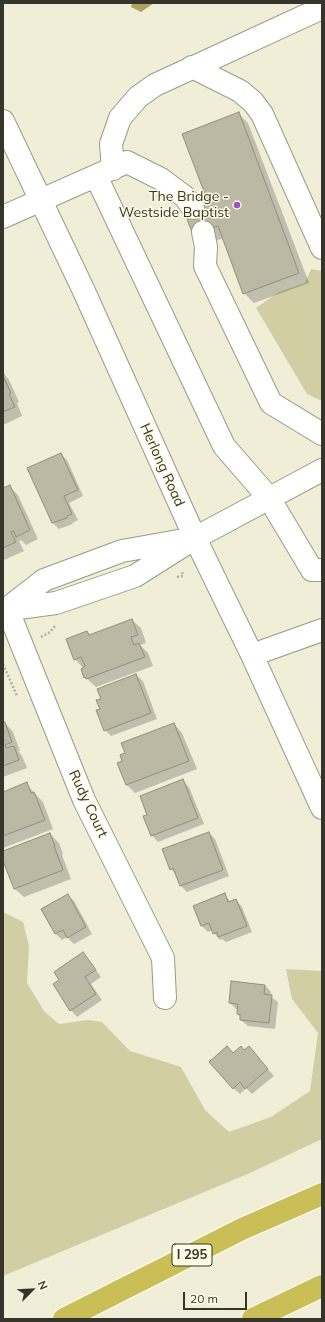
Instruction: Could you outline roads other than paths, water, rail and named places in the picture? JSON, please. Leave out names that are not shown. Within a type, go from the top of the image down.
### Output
[{"type":"highway","name":"I 295","points":[[64,1319],[242,1229],[322,1194]]},
{"type":"highway","points":[[253,1319],[322,1286]]},
{"type":"street","points":[[322,8],[192,67],[155,85],[138,97],[120,118],[111,144],[104,173],[224,446],[269,498],[312,570],[322,570]]},
{"type":"street","points":[[192,67],[240,91],[253,102],[262,114],[322,248]]},
{"type":"street","name":"Herlong Road","points":[[3,121],[83,289],[195,538],[252,655],[322,808]]},
{"type":"street","points":[[3,217],[128,162],[161,179],[185,197],[194,208]]},
{"type":"street","points":[[203,232],[206,247],[204,266],[271,403],[322,434]]},
{"type":"street","points":[[5,609],[44,580],[122,551],[195,538],[322,470]]},
{"type":"street","name":"Rudy Court","points":[[5,609],[84,800],[163,958],[165,998]]},
{"type":"street","points":[[252,655],[322,630]]},
{"type":"place","name":"The Bridge - Westside Baptist","points":[[237,205]]}]
